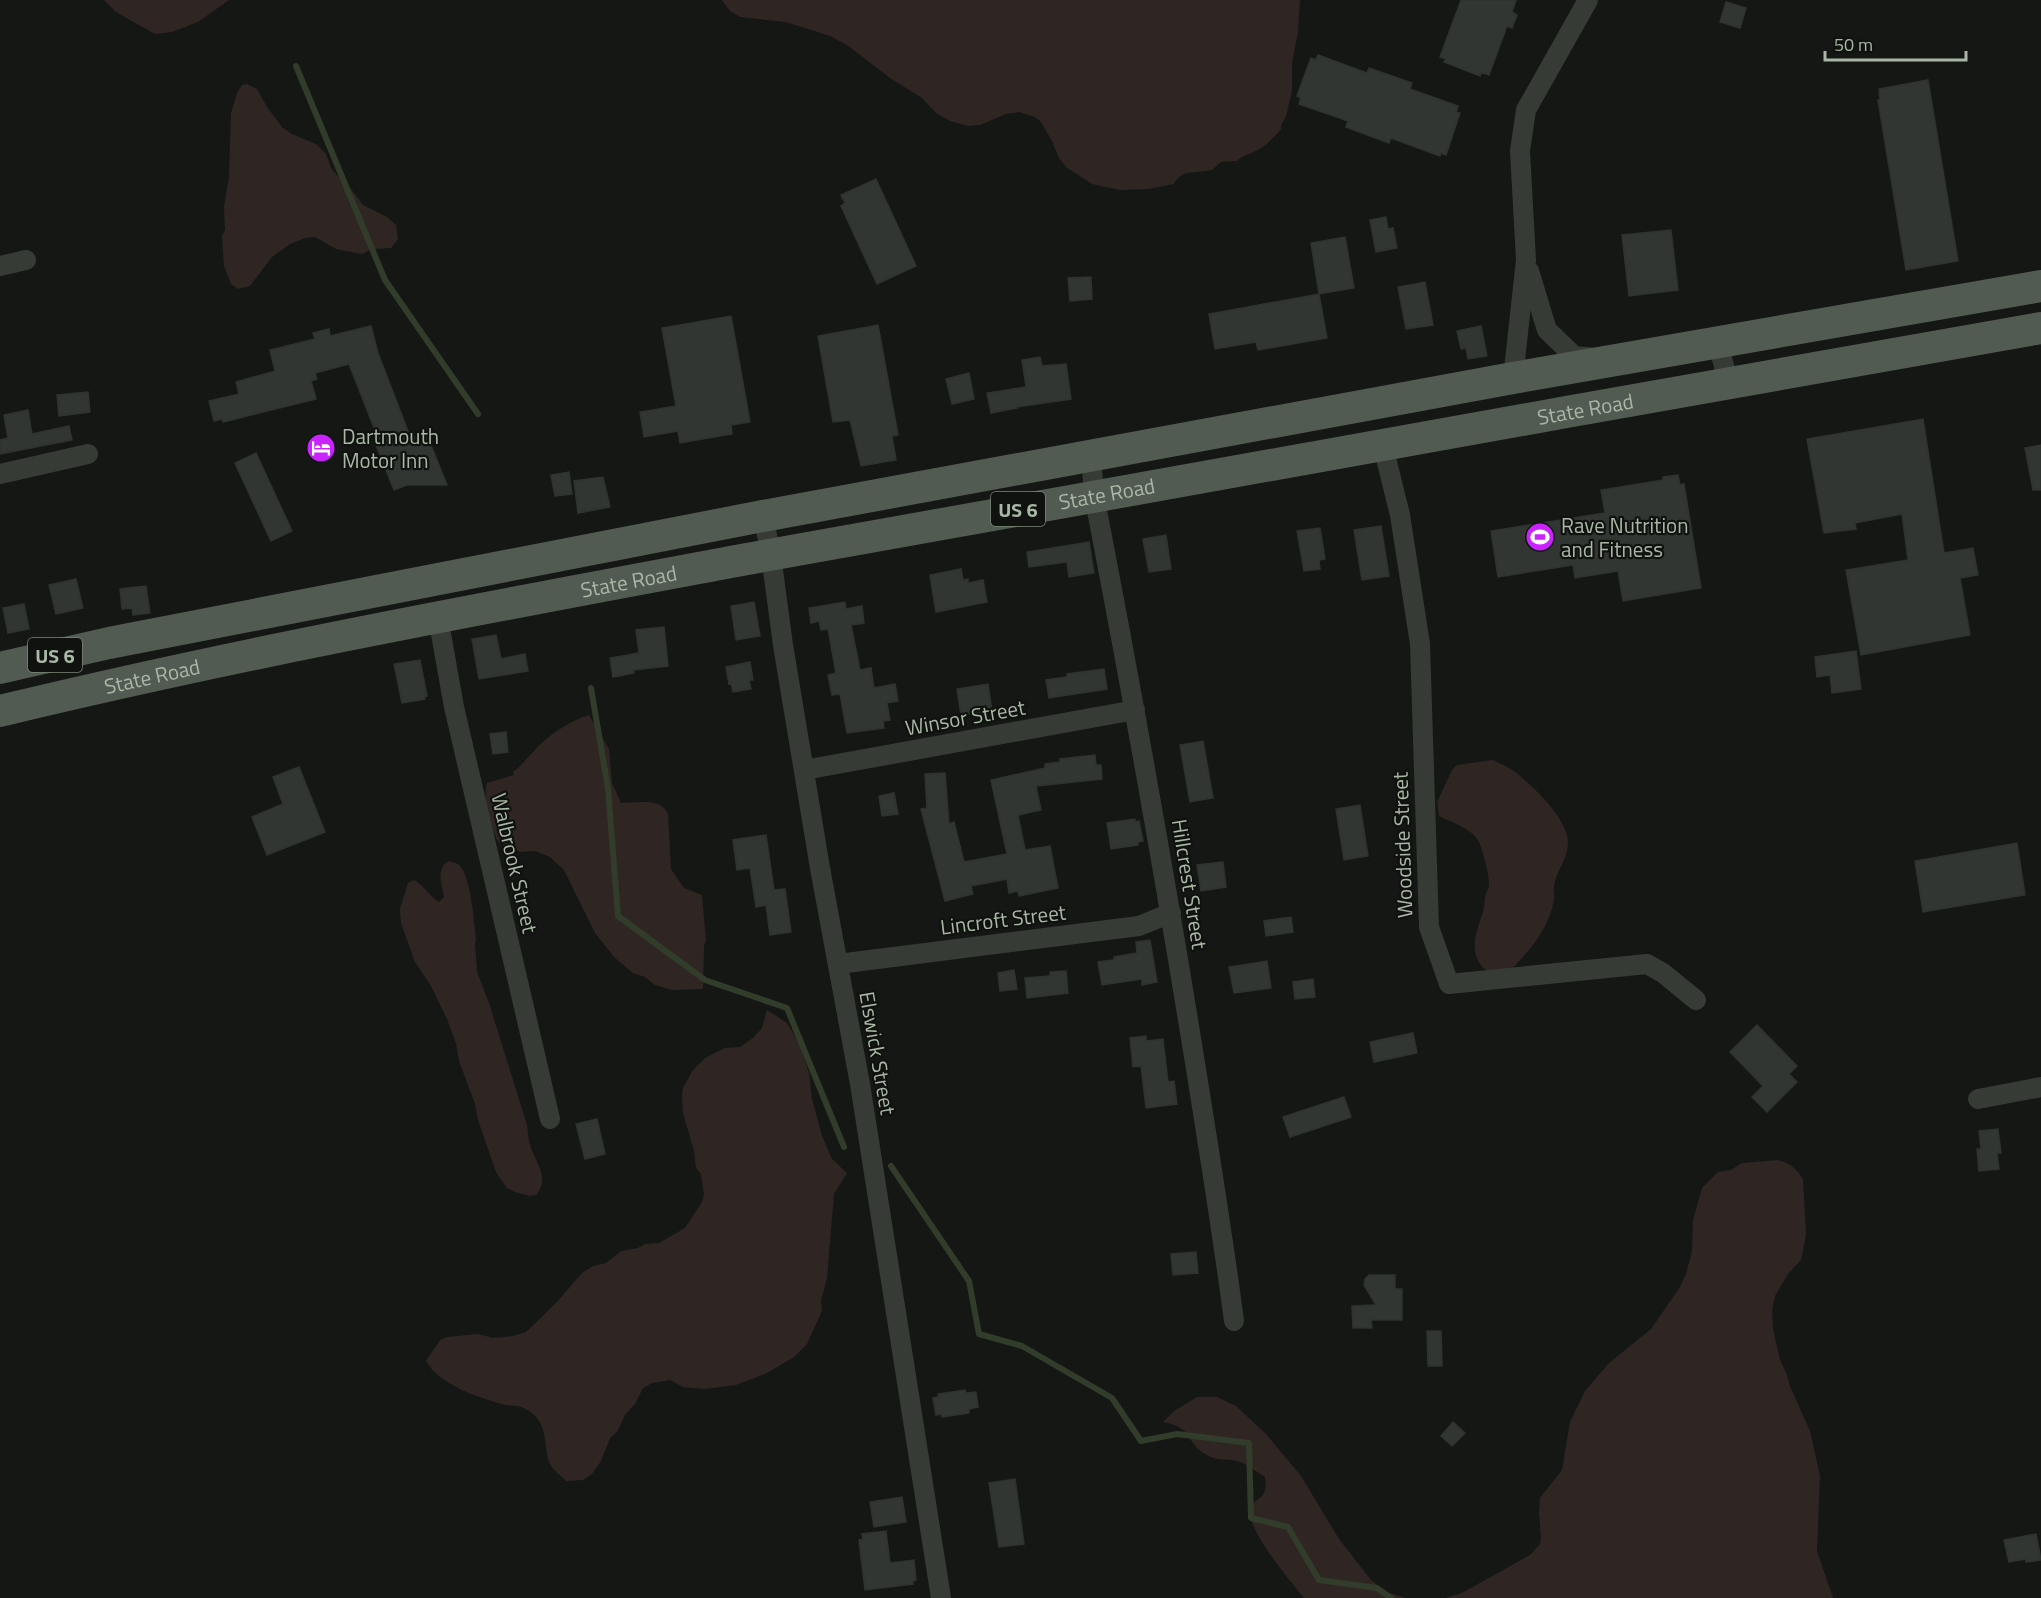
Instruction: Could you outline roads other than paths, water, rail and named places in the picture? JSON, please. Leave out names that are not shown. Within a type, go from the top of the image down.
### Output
[{"type":"main road","name":"State Road","points":[[0,668],[109,643],[763,516],[1513,378],[2041,286]]},
{"type":"main road","name":"State Road","points":[[0,711],[299,644],[438,617],[1094,495],[1383,446],[2041,328]]},
{"type":"street","points":[[1513,378],[1526,260],[1520,151],[1526,110],[1588,0]]},
{"type":"street","points":[[0,266],[26,260]]},
{"type":"street","points":[[1526,260],[1547,330],[1574,356],[1614,361]]},
{"type":"street","points":[[1718,344],[1729,384]]},
{"type":"street","name":"Woodside Street","points":[[1383,446],[1400,515],[1420,644],[1429,927],[1449,984],[1647,964],[1664,973],[1696,1000]]},
{"type":"street","points":[[0,474],[88,454]]},
{"type":"street","name":"Hillcrest Street","points":[[1091,455],[1094,495],[1171,913],[1222,1230],[1234,1321]]},
{"type":"street","name":"Elswick Street","points":[[763,516],[820,868],[908,1382],[941,1598]]},
{"type":"street","name":"Walbrook Street","points":[[438,617],[457,719],[550,1119]]},
{"type":"street","name":"Winsor Street","points":[[804,770],[1135,710]]},
{"type":"street","name":"Lincroft Street","points":[[838,963],[1139,926],[1171,913]]},
{"type":"street","points":[[1978,1099],[2041,1086]]},
{"type":"waterway","points":[[296,66],[385,280],[478,414]]},
{"type":"waterway","points":[[591,688],[608,788],[618,916],[705,980],[787,1008],[844,1147]]},
{"type":"waterway","points":[[891,1166],[969,1281],[979,1334],[1022,1346],[1112,1398],[1141,1441],[1177,1434],[1249,1443],[1251,1518],[1288,1527],[1319,1580],[1377,1588],[1391,1598]]},
{"type":"place","name":"Dartmouth Motor Inn","points":[[321,448]]},
{"type":"place","name":"Rave Nutrition and Fitness","points":[[1540,537]]}]
